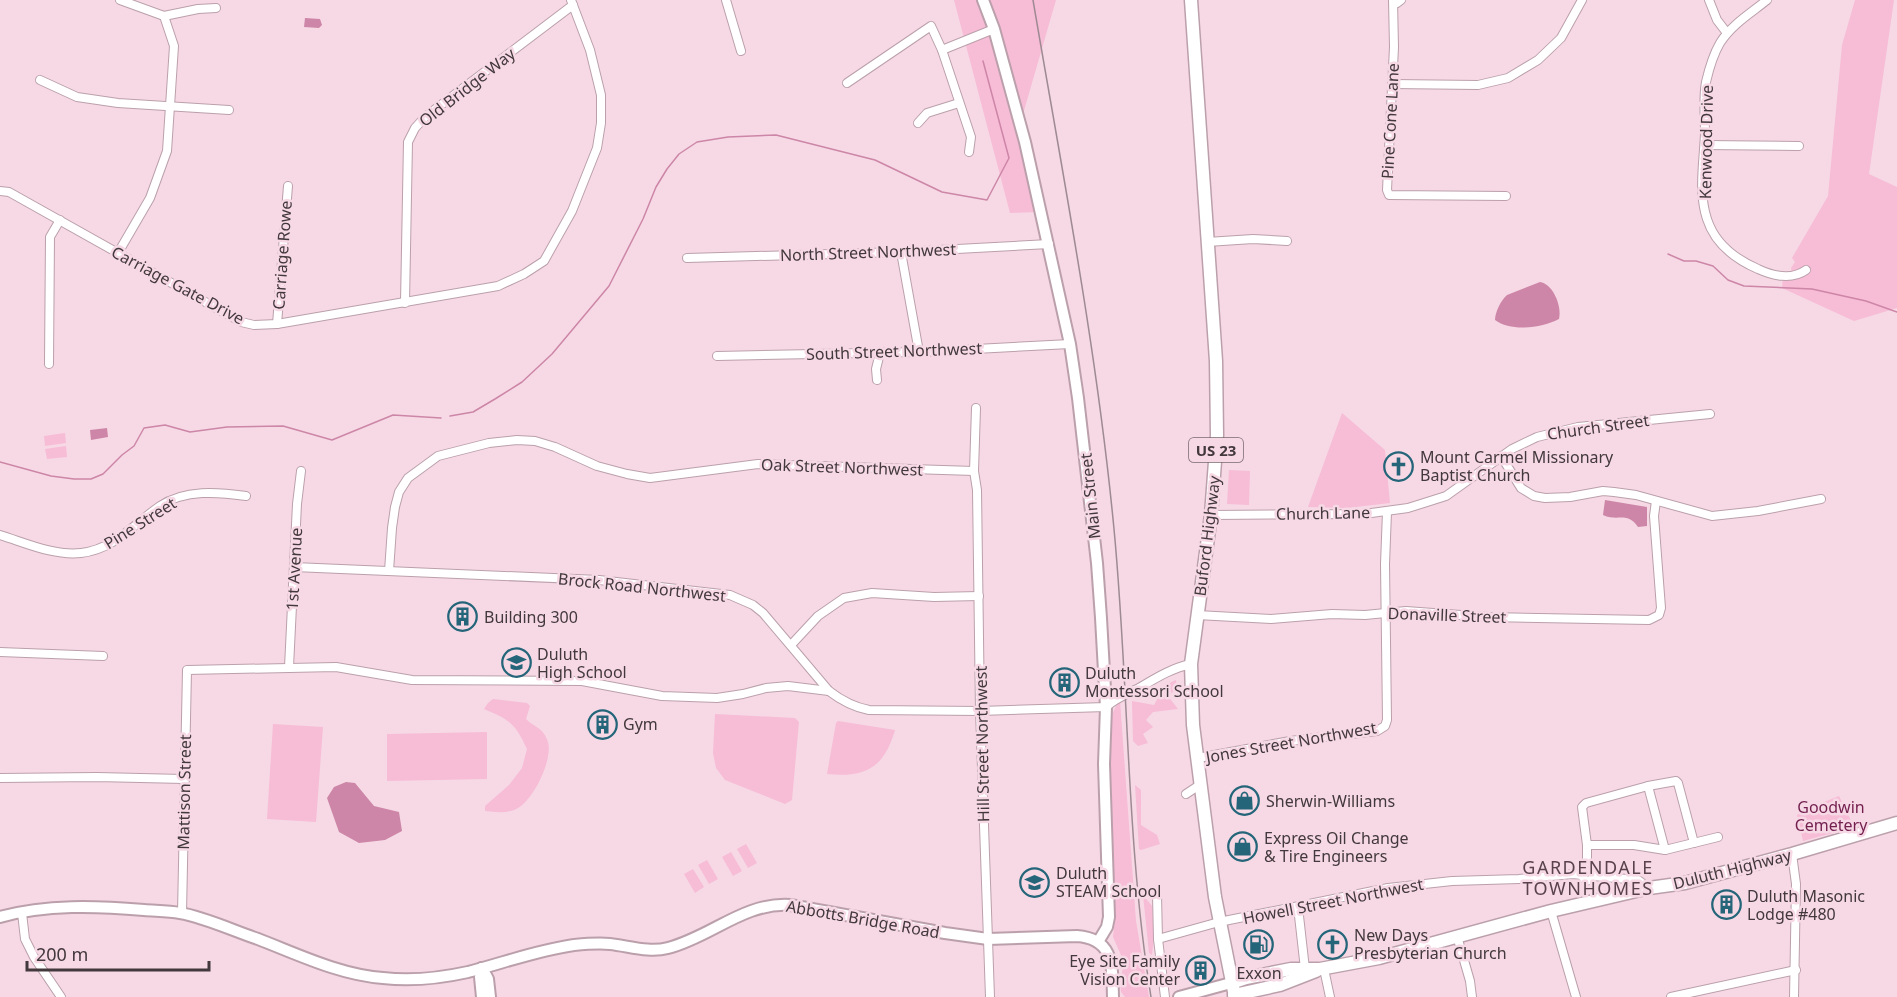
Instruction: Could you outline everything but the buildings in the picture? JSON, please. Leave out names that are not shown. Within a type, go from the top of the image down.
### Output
[{"type":"main road","name":"Main Street","points":[[983,0],[994,29],[1025,142],[1071,344],[1078,398],[1097,563],[1106,707],[1104,764],[1109,917],[1107,927],[1098,942]]},
{"type":"main road","name":"Buford Highway","points":[[1191,0],[1216,361],[1217,425],[1211,515],[1191,664],[1193,725],[1232,993]]},
{"type":"main road","name":"Duluth Highway","points":[[1232,993],[1289,982],[1322,969],[1379,958],[1551,911],[1649,888],[1685,883],[1897,823]]},
{"type":"main road","name":"Abbotts Bridge Road","points":[[182,914],[229,928],[326,965],[382,978],[431,977],[461,973],[543,951],[576,945],[608,944],[639,949],[665,949],[687,943],[751,910],[777,904],[988,939],[1077,936],[1098,942]]},
{"type":"main road","points":[[0,917],[56,908],[83,907],[182,914]]},
{"type":"main road","points":[[1098,942],[1111,958],[1114,995]]},
{"type":"main road","points":[[482,968],[480,977],[482,997]]},
{"type":"main road","points":[[482,968],[488,979],[490,997]]},
{"type":"main road","name":"Duluth Highway","points":[[1232,993],[1279,972],[1322,969]]},
{"type":"main road","points":[[1179,997],[1232,993]]},
{"type":"street","points":[[120,0],[164,16],[216,8]]},
{"type":"street","points":[[726,0],[741,51]]},
{"type":"street","name":"Pine Cone Lane","points":[[1401,0],[1397,3],[1392,0],[1392,84],[1387,189],[1389,195],[1506,196]]},
{"type":"street","points":[[1392,84],[1478,86],[1508,78],[1538,60],[1561,38],[1582,0]]},
{"type":"street","points":[[1709,0],[1717,20],[1727,33]]},
{"type":"street","name":"Kenwood Drive","points":[[1767,0],[1727,33],[1713,58],[1706,85],[1703,199],[1707,220],[1715,236],[1734,257],[1762,271],[1783,276],[1801,274],[1806,270]]},
{"type":"street","name":"Old Bridge Way","points":[[405,303],[408,142],[415,128],[425,117],[572,2]]},
{"type":"street","name":"Carriage Gate Drive","points":[[0,191],[9,192],[241,321],[254,325],[277,324],[498,286],[524,274],[544,261],[572,212],[597,148],[601,123],[601,95],[590,50],[572,2]]},
{"type":"street","points":[[118,253],[150,198],[167,151],[174,46],[164,16]]},
{"type":"street","points":[[847,83],[931,26],[942,50],[971,137],[969,152]]},
{"type":"street","points":[[942,50],[994,29]]},
{"type":"street","points":[[40,80],[77,97],[118,104],[229,110]]},
{"type":"street","points":[[918,123],[927,113],[959,103]]},
{"type":"street","points":[[1705,145],[1799,146]]},
{"type":"street","name":"Carriage Rowe","points":[[277,324],[288,186]]},
{"type":"street","points":[[49,364],[50,237],[60,220]]},
{"type":"street","points":[[1207,242],[1253,239],[1287,241]]},
{"type":"street","name":"North Street Northwest","points":[[687,258],[901,252],[1049,244]]},
{"type":"street","points":[[901,252],[919,352]]},
{"type":"street","name":"South Street Northwest","points":[[717,356],[919,352],[1071,344]]},
{"type":"street","points":[[877,380],[876,369],[880,353]]},
{"type":"street","points":[[974,471],[976,408]]},
{"type":"street","name":"Church Street","points":[[1433,501],[1449,494],[1524,442],[1554,432],[1615,422],[1710,414]]},
{"type":"street","name":"Oak Street Northwest","points":[[389,571],[395,507],[399,492],[408,478],[438,456],[489,443],[535,441],[555,447],[597,466],[650,478],[758,464],[974,471]]},
{"type":"street","points":[[1501,456],[1521,488],[1534,496],[1545,498],[1570,497],[1604,491],[1636,495],[1712,516],[1758,511],[1821,499]]},
{"type":"street","name":"1st Avenue","points":[[290,667],[297,504],[301,471]]},
{"type":"street","name":"Hill Street Northwest","points":[[974,471],[977,490],[980,711],[990,997]]},
{"type":"street","name":"Pine Street","points":[[0,535],[56,551],[80,553],[94,550],[122,537],[161,506],[177,498],[218,492],[246,496]]},
{"type":"street","name":"Church Lane","points":[[1211,515],[1364,514],[1387,512],[1433,501]]},
{"type":"street","name":"Donaville Street","points":[[1197,615],[1271,619],[1332,614],[1365,615],[1431,611],[1488,616],[1649,620],[1659,615],[1661,608],[1654,516],[1656,501]]},
{"type":"street","points":[[1386,612],[1387,512]]},
{"type":"street","name":"Brock Road Northwest","points":[[294,567],[599,580],[730,595],[753,605],[763,613],[829,691],[856,707],[869,710],[980,711],[1106,707]]},
{"type":"street","points":[[791,645],[818,616],[844,598],[872,593],[933,597],[979,596]]},
{"type":"street","name":"Jones Street Northwest","points":[[1198,758],[1290,741],[1377,731],[1385,726],[1388,720],[1386,612]]},
{"type":"street","points":[[0,652],[103,656]]},
{"type":"street","points":[[1106,707],[1115,699],[1168,671],[1178,666],[1191,664]]},
{"type":"street","points":[[290,667],[336,667],[412,680],[582,681],[662,696],[717,698],[788,686],[829,691]]},
{"type":"street","name":"Mattison Street","points":[[182,914],[187,670],[290,667]]},
{"type":"street","points":[[0,778],[184,779]]},
{"type":"street","points":[[1588,874],[1587,845],[1582,813],[1582,807],[1586,803],[1676,781],[1694,843]]},
{"type":"street","points":[[1186,794],[1201,783]]},
{"type":"street","points":[[1648,786],[1665,850]]},
{"type":"street","points":[[1587,845],[1634,845],[1665,850],[1718,837]]},
{"type":"street","points":[[1792,854],[1796,884],[1794,997]]},
{"type":"street","name":"Howell Street Northwest","points":[[1158,939],[1220,922],[1410,884],[1520,879],[1573,873],[1638,880],[1649,888]]},
{"type":"street","points":[[1156,895],[1158,939],[1166,997]]},
{"type":"street","points":[[1298,907],[1305,969]]},
{"type":"street","points":[[1551,911],[1576,997]]},
{"type":"street","points":[[22,913],[25,939],[60,997]]},
{"type":"street","points":[[1457,936],[1470,981],[1472,997]]},
{"type":"street","points":[[1322,969],[1330,997]]},
{"type":"street","points":[[1671,997],[1796,970]]},
{"type":"green space","points":[[954,0],[1056,0],[1021,121],[1039,212],[1010,213]]},
{"type":"green space","points":[[1855,0],[1894,0],[1869,174],[1897,187],[1897,308],[1854,321],[1782,288],[1783,276],[1793,278],[1791,268],[1795,262],[1792,258],[1828,196],[1842,45]]},
{"type":"green space","points":[[1342,413],[1385,450],[1390,503],[1347,508],[1308,507]]},
{"type":"green space","points":[[65,433],[66,443],[45,446],[44,436]]},
{"type":"green space","points":[[66,446],[67,457],[47,459],[45,449]]},
{"type":"green space","points":[[1229,470],[1250,471],[1249,505],[1227,504]]},
{"type":"green space","points":[[1176,680],[1177,690],[1167,695],[1178,709],[1153,712],[1146,720],[1153,727],[1143,734],[1148,743],[1138,746],[1133,741],[1132,701],[1154,705],[1165,685]]},
{"type":"green space","points":[[493,699],[527,703],[530,706],[526,719],[546,737],[549,749],[545,768],[536,788],[518,808],[506,812],[485,811],[485,806],[509,785],[522,768],[527,749],[511,723],[484,709]]},
{"type":"green space","points":[[1120,701],[1136,921],[1149,997],[1125,997],[1121,992],[1120,982],[1124,962],[1113,937],[1115,918],[1112,896],[1109,743],[1112,715]]},
{"type":"green space","points":[[715,714],[795,718],[799,722],[792,800],[785,804],[725,780],[716,768],[713,753]]},
{"type":"green space","points":[[838,721],[895,730],[879,762],[862,772],[827,774]]},
{"type":"green space","points":[[273,724],[323,727],[316,822],[267,819]]},
{"type":"green space","points":[[487,732],[487,779],[387,781],[387,734]]},
{"type":"green space","points":[[1135,785],[1141,790],[1141,825],[1157,835],[1160,844],[1141,850],[1139,849]]},
{"type":"green space","name":"Goodwin Cemetery","points":[[1839,796],[1854,827],[1803,841],[1797,815]]},
{"type":"green space","points":[[746,844],[757,863],[748,868],[737,849]]},
{"type":"green space","points":[[731,852],[742,871],[733,876],[722,857]]},
{"type":"green space","points":[[707,860],[718,879],[709,884],[698,865]]},
{"type":"green space","points":[[693,869],[704,887],[695,893],[684,874]]},
{"type":"green space","points":[[1143,895],[1152,906],[1154,937],[1152,955],[1149,953]]},
{"type":"shaded area","points":[[305,18],[320,19],[322,25],[319,28],[304,27]]},
{"type":"shaded area","points":[[1540,282],[1549,287],[1556,296],[1559,319],[1544,325],[1527,327],[1509,326],[1495,320],[1499,306],[1507,295]]},
{"type":"shaded area","points":[[107,428],[108,437],[91,440],[90,430]]},
{"type":"shaded area","points":[[1605,500],[1647,507],[1647,526],[1638,527],[1630,519],[1603,515]]},
{"type":"shaded area","points":[[346,782],[355,783],[374,806],[399,812],[402,831],[385,840],[359,843],[339,832],[327,798],[334,787]]},
{"type":"waterway","points":[[450,416],[473,412],[495,399],[522,382],[552,354],[609,286],[643,219],[656,187],[667,169],[679,154],[697,142],[728,137],[776,135],[875,160],[942,192],[987,200],[1009,158],[983,61]]},
{"type":"waterway","points":[[1668,254],[1684,261],[1696,261],[1713,266],[1728,280],[1744,286],[1812,289],[1866,301],[1897,312]]},
{"type":"waterway","points":[[0,462],[51,476],[91,479],[103,474],[134,446],[144,428],[165,425],[190,432],[227,427],[283,426],[332,440],[393,415],[441,418]]},
{"type":"railway","points":[[1033,0],[1078,264],[1107,462],[1119,588],[1132,822],[1151,997]]},
{"type":"place","name":"Mount Carmel Missionary Baptist Church","points":[[1399,466]]},
{"type":"place","name":"Building 300","points":[[463,617]]},
{"type":"place","name":"Duluth High School","points":[[516,663]]},
{"type":"place","name":"Duluth Montessori School","points":[[1064,682]]},
{"type":"place","name":"Gym","points":[[602,724]]},
{"type":"place","name":"Sherwin-Williams","points":[[1245,801]]},
{"type":"place","name":"Express Oil Change & Tire Engineers","points":[[1243,847]]},
{"type":"place","name":"Duluth STEAM School","points":[[1035,882]]},
{"type":"place","name":"Duluth Masonic Lodge #480","points":[[1726,905]]},
{"type":"place","name":"New Days Presbyterian Church","points":[[1333,944]]},
{"type":"place","name":"Exxon","points":[[1259,945]]},
{"type":"place","name":"Eye Site Family Vision Center","points":[[1201,970]]},
{"type":"district","name":"GARDENDALE TOWNHOMES","points":[[1588,877]]}]
